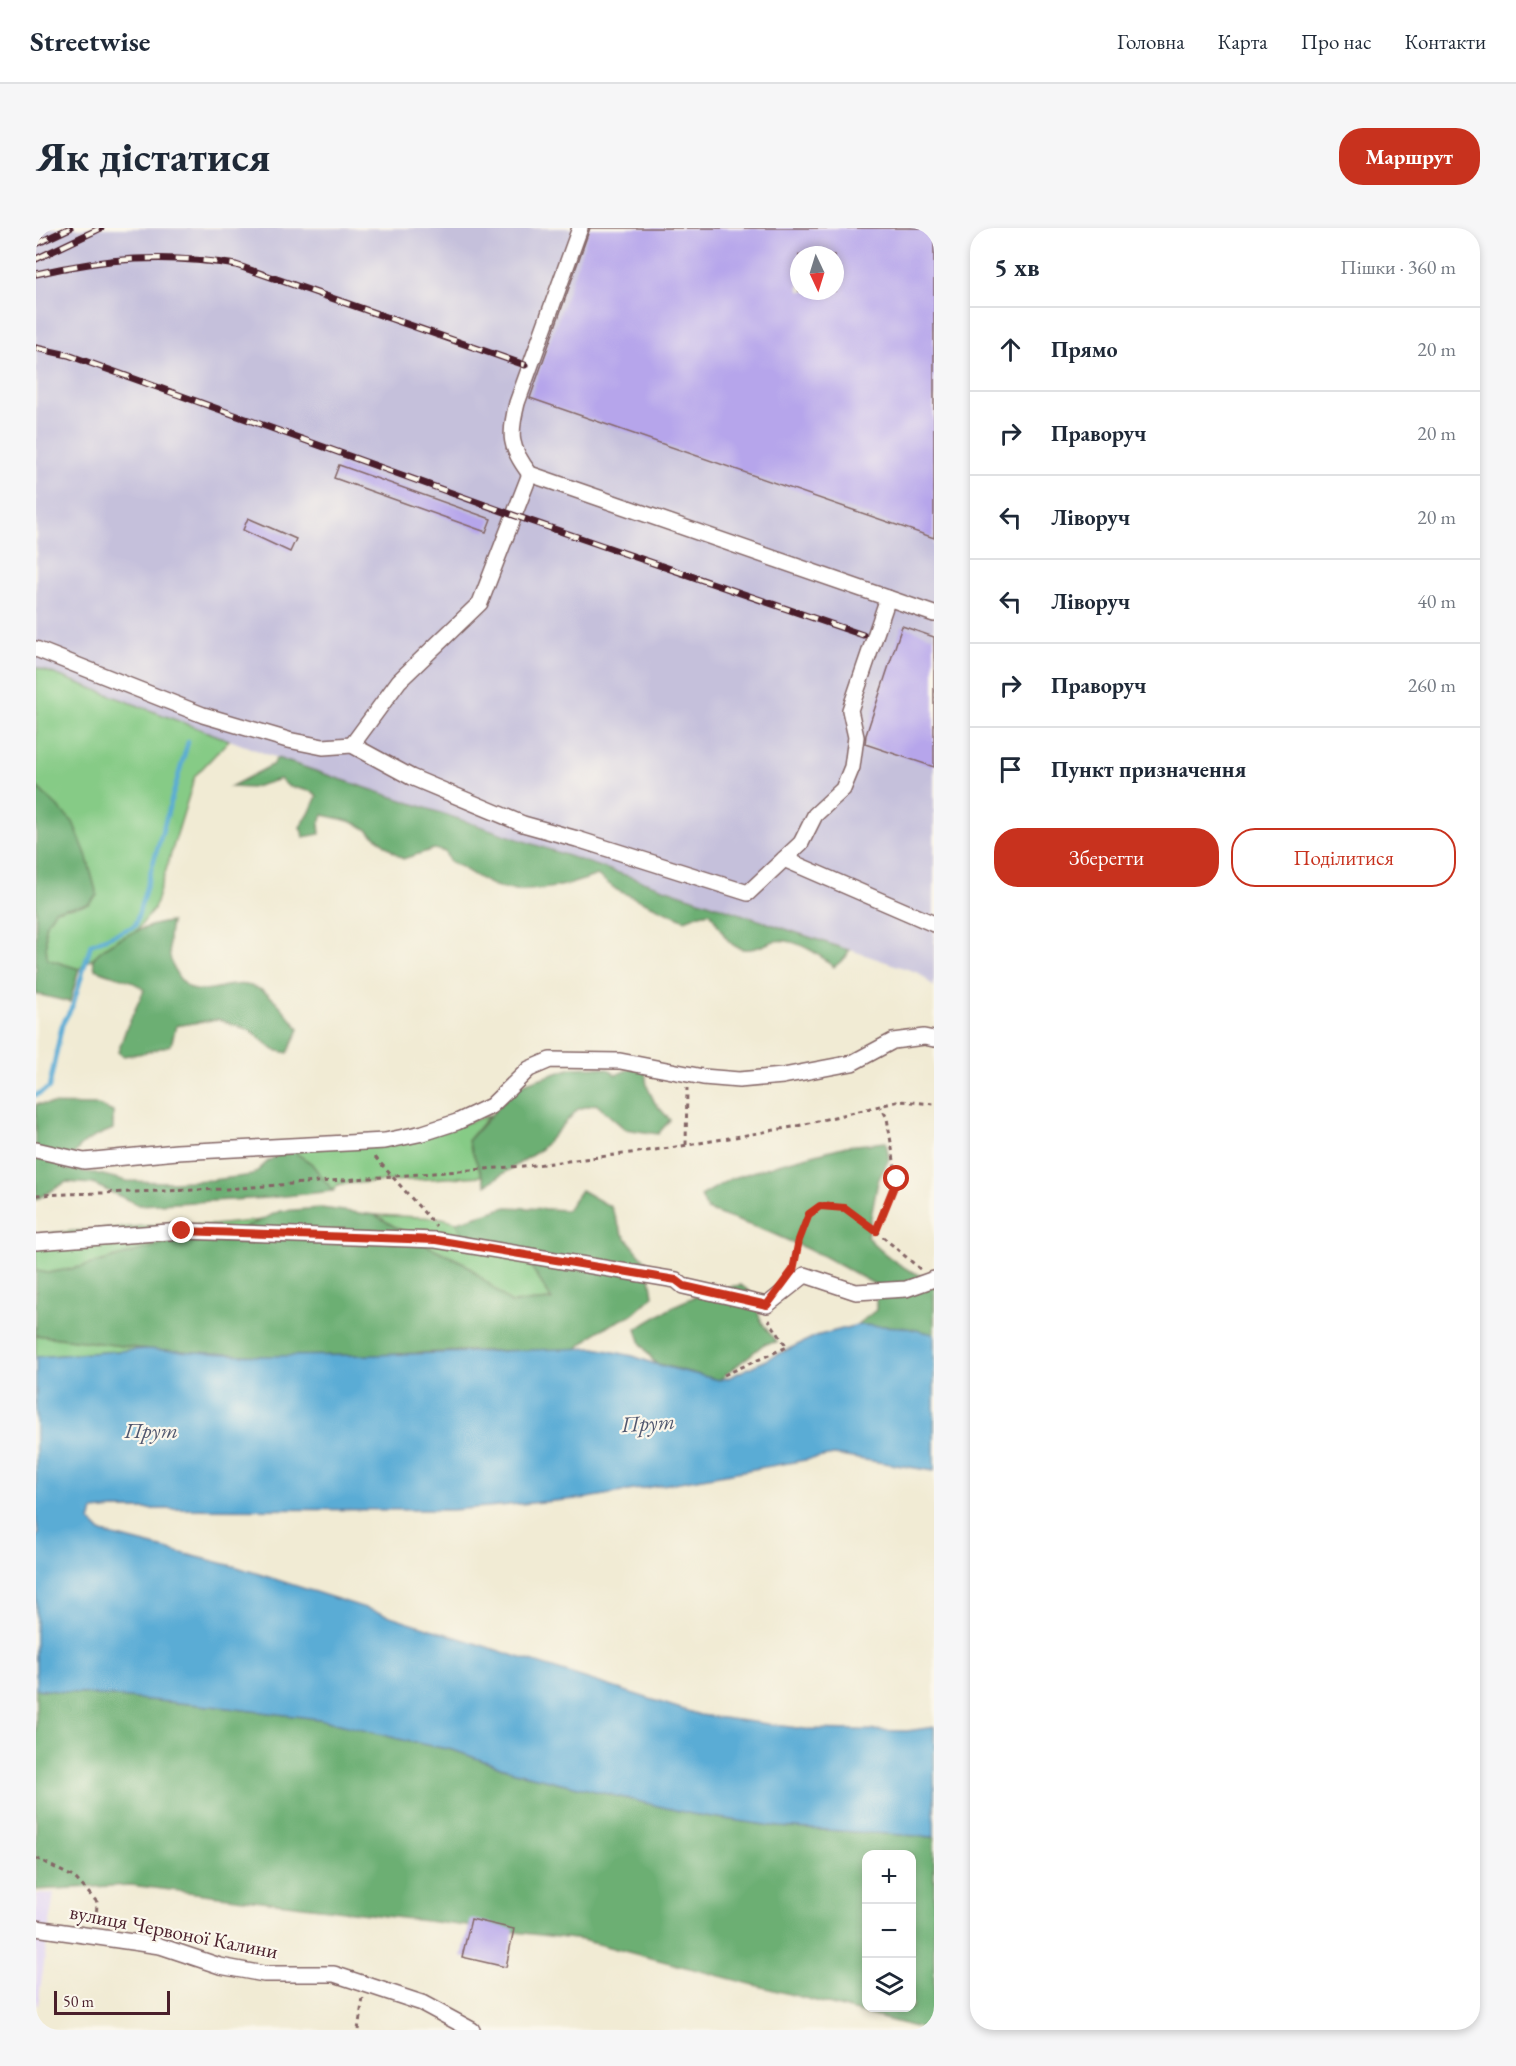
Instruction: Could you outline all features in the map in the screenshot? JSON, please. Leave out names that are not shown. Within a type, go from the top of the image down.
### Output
[{"type":"street","points":[[580,228],[517,403],[512,426],[517,457],[530,474],[934,614]]},
{"type":"street","points":[[352,745],[399,681],[480,603],[530,474]]},
{"type":"street","points":[[36,649],[225,722],[288,740],[323,747],[352,745],[411,777],[523,824],[748,893],[801,843],[816,815],[843,789],[852,766],[856,737],[850,710],[888,598]]},
{"type":"street","points":[[784,859],[934,924]]},
{"type":"street","points":[[36,1150],[84,1161],[177,1152],[385,1141],[423,1133],[457,1122],[491,1106],[529,1069],[550,1060],[620,1061],[687,1074],[739,1080],[783,1076],[852,1063],[893,1041],[924,1037],[934,1039]]},
{"type":"street","points":[[36,1242],[182,1231],[436,1240],[676,1280],[684,1286],[767,1305],[805,1275],[856,1292],[906,1289],[934,1280]]},
{"type":"street","name":"вулиця Червоної Калини","points":[[36,1928],[160,1946],[220,1966],[264,1974],[334,1974],[422,2003],[472,2030]]},
{"type":"path","points":[[686,1145],[687,1074]]},
{"type":"path","points":[[36,1196],[226,1189],[536,1165],[686,1145],[793,1127],[900,1101],[934,1104]]},
{"type":"path","points":[[876,1231],[897,1179],[887,1118],[881,1107]]},
{"type":"path","points":[[361,1142],[451,1243]]},
{"type":"path","points":[[793,1270],[799,1240],[809,1214],[820,1206],[845,1208],[934,1280]]},
{"type":"path","points":[[724,1375],[787,1347],[766,1317],[767,1305]]},
{"type":"path","points":[[36,1857],[75,1878],[97,1902],[96,1936]]},
{"type":"path","points":[[358,2030],[365,1984]]},
{"type":"shaded area","points":[[36,228],[934,228],[934,987],[919,973],[277,758],[36,667]]},
{"type":"shaded area","points":[[54,1893],[38,2005],[36,2005],[36,1894]]},
{"type":"green space","points":[[36,667],[229,740],[195,776],[154,909],[135,933],[109,945],[79,969],[47,959],[45,926],[55,910],[88,904],[97,895],[86,855],[49,799],[36,786]]},
{"type":"green space","points":[[277,758],[849,950],[846,957],[834,967],[805,947],[788,941],[771,942],[751,949],[739,948],[730,942],[710,912],[685,920],[617,890],[597,875],[574,883],[546,888],[506,889],[483,881],[449,861],[445,852],[434,849],[403,859],[361,826],[323,815],[319,824],[320,834],[304,837],[300,827],[317,796],[313,792],[288,786],[280,779],[251,788],[230,787],[272,765]]},
{"type":"green space","points":[[36,786],[73,822],[86,854],[97,895],[88,904],[55,910],[45,926],[47,959],[79,969],[70,1002],[36,994]]},
{"type":"green space","points":[[171,922],[170,955],[178,977],[191,989],[196,990],[241,984],[263,991],[277,1002],[299,1029],[288,1053],[274,1050],[251,1031],[218,1019],[176,1026],[171,1045],[123,1056],[118,1052],[144,990],[127,980],[95,969],[93,959],[107,946],[129,934]]},
{"type":"green space","points":[[597,1067],[610,1070],[616,1075],[634,1067],[645,1070],[647,1086],[655,1103],[670,1120],[658,1134],[625,1129],[596,1104],[578,1109],[540,1150],[486,1185],[468,1141],[517,1086],[572,1068]]},
{"type":"green space","points":[[36,1104],[98,1105],[113,1112],[113,1129],[84,1143],[65,1169],[127,1181],[212,1180],[253,1175],[268,1161],[284,1151],[295,1150],[297,1154],[311,1163],[333,1191],[267,1198],[139,1205],[93,1184],[66,1182],[36,1200]]},
{"type":"green space","points":[[489,1115],[468,1141],[482,1176],[339,1184],[333,1191],[311,1163],[297,1154],[295,1150],[460,1125]]},
{"type":"green space","points":[[886,1142],[889,1159],[878,1181],[867,1237],[898,1263],[934,1280],[934,1334],[902,1327],[857,1325],[876,1310],[876,1285],[823,1256],[769,1232],[707,1210],[701,1196],[730,1179],[782,1163],[846,1146]]},
{"type":"green space","points":[[581,1190],[611,1207],[622,1233],[648,1264],[653,1296],[633,1314],[598,1331],[576,1350],[259,1356],[146,1349],[36,1335],[36,1271],[48,1273],[81,1267],[163,1244],[227,1236],[280,1211],[321,1208],[375,1215],[422,1243],[464,1263],[511,1303],[552,1300],[525,1257],[466,1247],[457,1222],[507,1207],[567,1210]]},
{"type":"green space","points":[[375,1215],[442,1218],[457,1222],[466,1247],[525,1257],[553,1300],[511,1303],[464,1263],[422,1243]]},
{"type":"green space","points":[[262,1220],[227,1236],[163,1244],[81,1267],[47,1273],[36,1271],[36,1234],[172,1224],[213,1225]]},
{"type":"green space","points":[[741,1285],[755,1296],[757,1310],[762,1321],[777,1342],[764,1344],[719,1380],[655,1363],[641,1344],[636,1329],[678,1304],[710,1290]]},
{"type":"green space","points":[[36,1335],[146,1349],[36,1357]]},
{"type":"green space","points":[[36,1689],[319,1719],[453,1750],[515,1772],[692,1814],[779,1827],[934,1837],[934,2030],[927,2030],[582,1940],[130,1885],[36,1890]]},
{"type":"water","name":"Прут","points":[[857,1325],[902,1327],[934,1334],[934,1471],[834,1455],[588,1498],[452,1510],[115,1509],[93,1511],[90,1521],[102,1533],[237,1567],[700,1715],[805,1729],[907,1731],[934,1727],[934,1837],[779,1827],[692,1814],[515,1772],[453,1750],[319,1719],[36,1689],[36,1537],[39,1533],[36,1521],[36,1357],[146,1349],[259,1356],[595,1348],[719,1380],[728,1378],[816,1336]]},
{"type":"building","points":[[590,228],[934,228],[934,538],[530,398]]},
{"type":"building","points":[[339,465],[491,519],[486,532],[334,478]]},
{"type":"building","points":[[248,518],[296,539],[290,552],[243,530]]},
{"type":"building","points":[[902,626],[934,637],[934,767],[865,744]]},
{"type":"building","points":[[471,1919],[514,1929],[506,1967],[462,1957]]},
{"type":"waterway","points":[[36,1095],[49,1088],[62,1025],[73,1005],[91,944],[135,926],[188,742]]},
{"type":"railway","points":[[36,244],[70,228]]},
{"type":"railway","points":[[36,259],[101,228]]},
{"type":"railway","points":[[36,274],[87,264],[136,259],[185,259],[236,265],[525,365]]},
{"type":"railway","points":[[36,348],[68,355],[513,515],[863,635]]},
{"type":"route","points":[[182,1231],[436,1240],[676,1280],[684,1286],[767,1305],[793,1270],[799,1240],[809,1214],[820,1206],[845,1208],[876,1231],[897,1179]]}]
